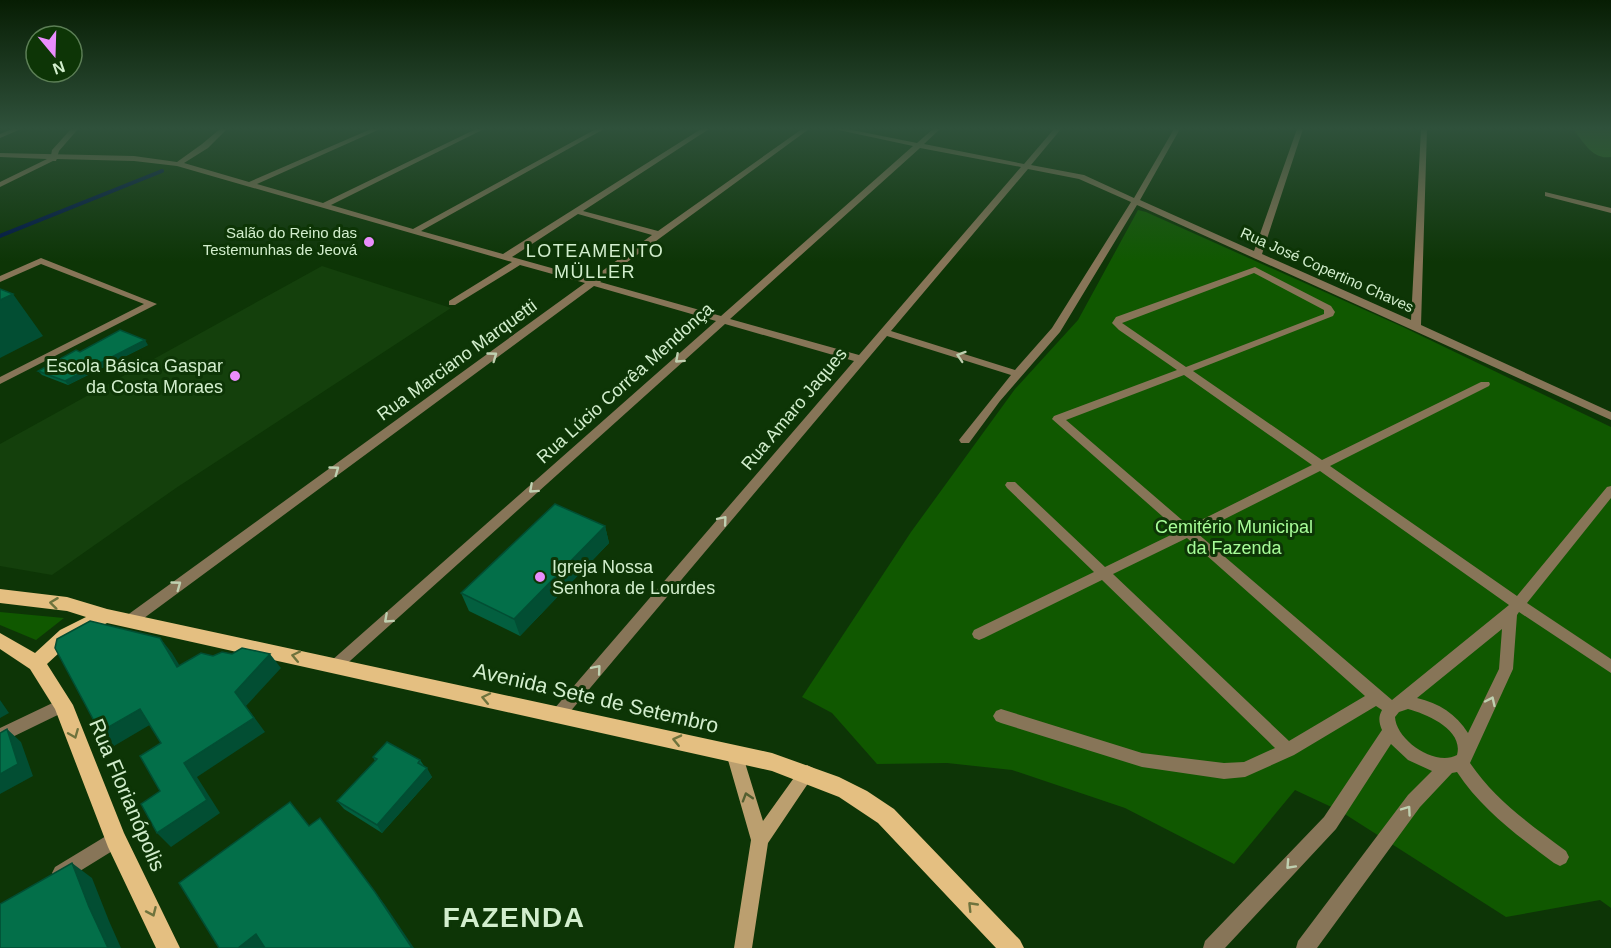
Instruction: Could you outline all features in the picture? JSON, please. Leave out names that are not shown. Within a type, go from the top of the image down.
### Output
[{"type":"main road","name":"Avenida Sete de Setembro","points":[[0,596],[68,604],[107,616],[734,753],[807,773],[848,790],[869,802],[886,816],[1012,948]]},
{"type":"main road","points":[[0,640],[37,664],[49,648],[65,635],[82,624],[107,616]]},
{"type":"main road","name":"Rua Florianópolis","points":[[37,664],[63,705],[116,838],[168,948]]},
{"type":"main road","points":[[734,753],[760,840],[743,948]]},
{"type":"main road","points":[[760,840],[807,773]]},
{"type":"street","points":[[0,185],[24,173]]},
{"type":"street","points":[[212,173],[860,359]]},
{"type":"street","points":[[251,184],[276,173]]},
{"type":"street","points":[[325,206],[391,173]]},
{"type":"street","points":[[415,231],[520,173]]},
{"type":"street","points":[[505,257],[636,173]]},
{"type":"street","name":"Rua Marciano Marquetti","points":[[131,620],[744,173]]},
{"type":"street","name":"Rua Lúcio Corrêa Mendonça","points":[[336,665],[887,173]]},
{"type":"street","name":"Rua Amaro Jaques","points":[[559,714],[1020,173]]},
{"type":"street","name":"Rua José Copertino Chaves","points":[[1062,173],[1081,177],[1136,201],[1611,416]]},
{"type":"street","points":[[965,440],[1017,374],[1056,330],[1152,173]]},
{"type":"street","points":[[1257,255],[1285,173]]},
{"type":"street","points":[[1416,326],[1422,173]]},
{"type":"street","points":[[1548,194],[1611,211]]},
{"type":"street","points":[[575,212],[659,234]]},
{"type":"street","points":[[0,279],[41,261],[152,304],[0,381]]},
{"type":"street","points":[[452,303],[520,261]]},
{"type":"street","points":[[1305,948],[1414,801],[1458,761],[1467,745],[1463,735],[1445,715],[1420,704],[1395,706],[1377,697],[1058,419],[1183,370],[1328,316],[1330,312],[1328,308],[1255,270],[1118,320],[1118,326],[1183,370],[1321,467],[1514,609],[1611,667]]},
{"type":"street","points":[[884,332],[1017,374]]},
{"type":"street","points":[[979,634],[1485,384]]},
{"type":"street","points":[[1011,485],[1288,750]]},
{"type":"street","points":[[1458,761],[1420,759],[1402,747],[1390,732],[1387,719],[1395,706],[1426,679],[1514,609],[1611,490]]},
{"type":"street","points":[[1458,761],[1506,669],[1514,609]]},
{"type":"street","points":[[1001,716],[1142,760],[1224,771],[1245,769],[1288,750],[1377,697]]},
{"type":"street","points":[[0,736],[63,705]]},
{"type":"street","points":[[1212,948],[1330,823],[1390,732]]},
{"type":"street","points":[[1458,761],[1487,800],[1560,857]]},
{"type":"street","points":[[47,881],[116,838]]},
{"type":"shaded area","name":"Escola Básica Gaspar da Costa Moraes","points":[[322,266],[451,308],[176,488],[52,575],[0,566],[0,444]]},
{"type":"green space","name":"Cemitério Municipal da Fazenda","points":[[1138,210],[1403,327],[1611,427],[1611,908],[1600,900],[1506,917],[1340,811],[1295,790],[1234,864],[1125,808],[1012,770],[947,763],[877,764],[832,713],[802,697],[911,532],[1015,389],[1078,320]]},
{"type":"green space","points":[[0,612],[64,618],[36,640],[0,625]]},
{"type":"building","points":[[0,289],[13,294],[0,300]]},
{"type":"building","points":[[120,330],[145,340],[65,381],[38,371],[76,350],[80,352]]},
{"type":"building","points":[[555,504],[605,526],[514,619],[461,593]]},
{"type":"building","points":[[90,621],[160,638],[177,667],[201,653],[213,656],[222,652],[232,654],[242,648],[270,654],[235,692],[254,718],[184,763],[207,800],[157,833],[141,804],[160,791],[140,756],[161,743],[140,709],[100,732],[55,648],[57,639]]},
{"type":"building","points":[[7,729],[18,764],[0,774],[0,733]]},
{"type":"building","points":[[387,742],[420,760],[418,763],[427,768],[377,825],[337,801],[377,759],[373,757]]},
{"type":"building","points":[[290,802],[309,826],[320,818],[375,892],[412,948],[265,948],[256,934],[238,948],[219,948],[179,883]]},
{"type":"building","points":[[72,863],[108,948],[0,948],[0,904]]},
{"type":"waterway","points":[[0,236],[156,173]]},
{"type":"place","name":"Salão do Reino das Testemunhas de Jeová","points":[[369,242]]},
{"type":"place","name":"Escola Básica Gaspar da Costa Moraes","points":[[235,376]]},
{"type":"place","name":"Igreja Nossa Senhora de Lourdes","points":[[540,577]]},
{"type":"district","name":"LOTEAMENTO MÜLLER","points":[[595,261]]},
{"type":"district","name":"FAZENDA","points":[[514,917]]}]
